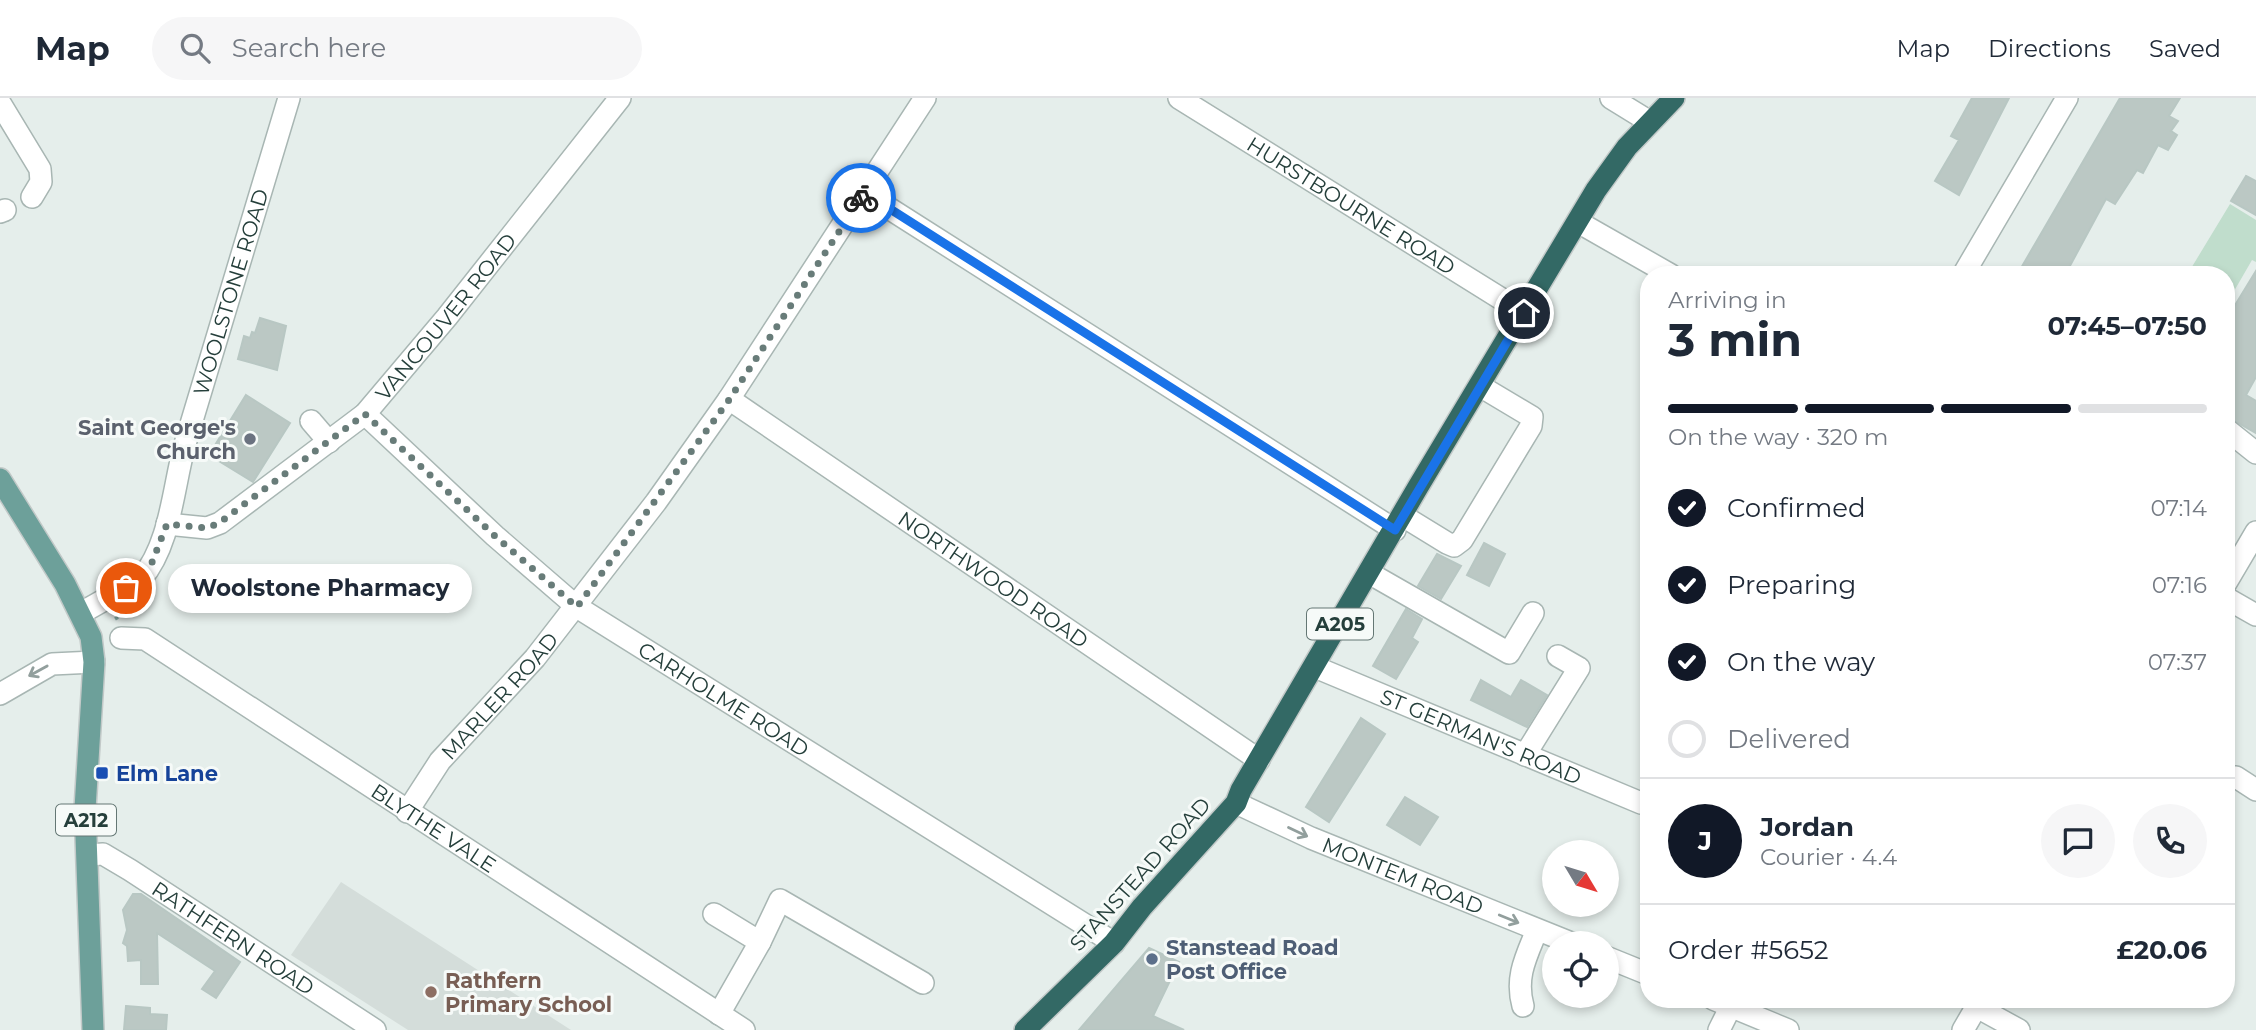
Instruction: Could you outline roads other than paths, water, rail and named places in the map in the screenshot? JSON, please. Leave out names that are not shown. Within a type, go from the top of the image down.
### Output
[{"type":"highway","name":"STANSTEAD ROAD","points":[[1030,1029],[1114,943],[1142,907],[1236,803],[1369,573],[1612,167],[1674,98]]},
{"type":"main road","name":"A212","points":[[0,480],[81,613],[90,633],[94,662],[85,795],[93,1030]]},
{"type":"street","name":"WOOLSTONE ROAD","points":[[81,613],[141,579],[149,570],[167,524],[181,460],[289,98]]},
{"type":"street","name":"VANCOUVER ROAD","points":[[167,524],[207,528],[219,523],[365,414],[447,317],[620,98]]},
{"type":"street","name":"MARLER ROAD","points":[[407,812],[440,761],[512,684],[577,607],[729,400],[925,98]]},
{"type":"street","name":"HURSTBOURNE ROAD","points":[[1179,98],[1524,313]]},
{"type":"street","points":[[1611,98],[1650,122]]},
{"type":"street","points":[[1968,266],[2067,98]]},
{"type":"street","points":[[0,103],[40,169],[41,182],[32,197]]},
{"type":"street","points":[[865,193],[1399,523],[1454,546],[1462,540],[1531,426],[1532,417],[1480,386]]},
{"type":"street","points":[[1578,222],[1655,266]]},
{"type":"street","name":"NORTHWOOD ROAD","points":[[729,400],[1259,760]]},
{"type":"street","name":"CARHOLME ROAD","points":[[365,414],[495,536],[577,607],[1114,943]]},
{"type":"street","points":[[312,421],[329,442]]},
{"type":"street","points":[[2235,436],[2256,453]]},
{"type":"street","points":[[2235,568],[2256,532]]},
{"type":"street","points":[[1369,573],[1509,653],[1533,613]]},
{"type":"street","points":[[2235,603],[2256,615]]},
{"type":"street","name":"BLYTHE VALE","points":[[121,638],[145,639],[744,1030]]},
{"type":"street","points":[[1525,755],[1579,668],[1558,656]]},
{"type":"street","points":[[0,694],[52,664],[94,662]]},
{"type":"street","name":"ST GERMAN'S ROAD","points":[[1315,667],[1640,803]]},
{"type":"street","points":[[2235,777],[2256,790]]},
{"type":"street","name":"MONTEM ROAD","points":[[1236,803],[1311,838],[1542,932]]},
{"type":"street","name":"RATHFERN ROAD","points":[[88,855],[103,854],[130,870],[375,1030]]},
{"type":"street","points":[[719,1014],[760,942],[780,900],[923,983]]},
{"type":"street","points":[[714,914],[760,942]]},
{"type":"street","points":[[1523,1006],[1518,987],[1519,976],[1537,930]]},
{"type":"street","points":[[1619,962],[1640,971]]},
{"type":"street","points":[[1719,1030],[1721,1008]]},
{"type":"street","points":[[1734,1008],[1788,1030]]},
{"type":"street","points":[[1963,1030],[1976,1008]]},
{"type":"street","points":[[1986,1008],[2019,1030]]},
{"type":"place","name":"Saint George's Church","points":[[250,439]]},
{"type":"place","name":"Woolstone Pharmacy","points":[[126,588]]},
{"type":"place","name":"Elm Lane","points":[[102,773]]},
{"type":"place","name":"Stanstead Road Post Office","points":[[1152,959]]},
{"type":"place","name":"Rathfern Primary School","points":[[431,992]]}]
